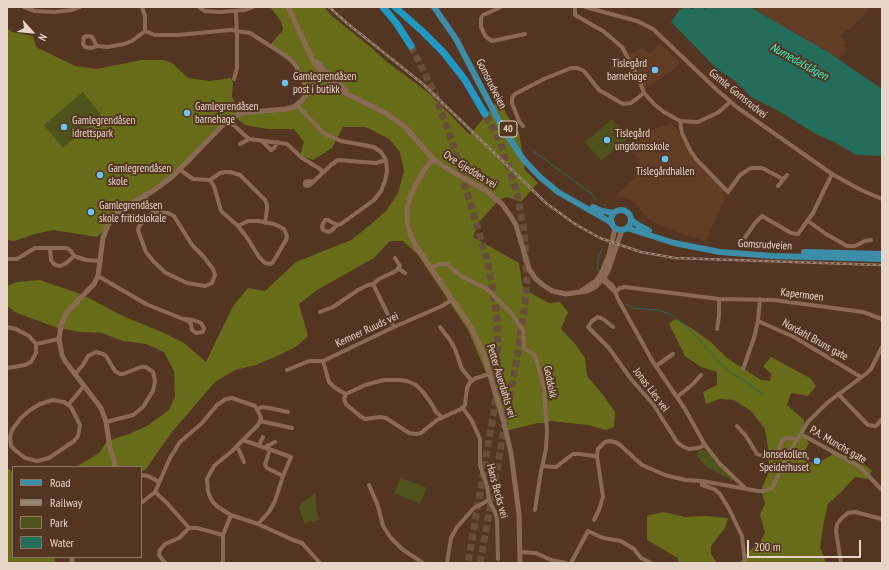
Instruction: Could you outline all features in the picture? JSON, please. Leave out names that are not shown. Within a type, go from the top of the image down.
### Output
[{"type":"highway","points":[[383,7],[397,24],[411,46]]},
{"type":"highway","points":[[395,7],[432,41],[455,67],[465,80],[485,114]]},
{"type":"highway","points":[[399,7],[410,20]]},
{"type":"main road","name":"Gomsrudveien","points":[[434,7],[456,39],[502,127],[523,159],[540,177],[558,192],[613,225]]},
{"type":"main road","name":"Gomsrudveien","points":[[439,7],[460,37],[508,130],[528,159],[548,179],[574,197],[599,210],[614,213]]},
{"type":"main road","name":"40","points":[[614,213],[620,210],[625,211],[630,215],[631,220]]},
{"type":"main road","points":[[613,225],[612,217],[614,213]]},
{"type":"main road","name":"Gomsrudveien","points":[[631,220],[642,228],[661,236],[711,247],[762,251],[882,254]]},
{"type":"main road","points":[[625,229],[630,226],[631,220]]},
{"type":"main road","name":"40","points":[[613,225],[625,229]]},
{"type":"main road","name":"Gomsrudveien","points":[[625,229],[682,245],[720,252],[882,259]]},
{"type":"street","points":[[24,7],[34,11],[54,12],[72,10],[80,7]]},
{"type":"street","points":[[142,7],[145,16],[145,31]]},
{"type":"street","points":[[198,7],[205,11],[236,12],[248,10],[253,7]]},
{"type":"street","name":"Ove Gjeddes vei","points":[[288,7],[311,55],[326,75],[347,91],[397,121],[406,128],[433,159],[490,194],[506,209],[518,232],[529,269],[542,286],[552,291],[561,293],[578,293],[602,278],[610,268],[625,229]]},
{"type":"street","points":[[501,7],[483,15],[481,18],[481,26],[486,37],[492,41],[525,34]]},
{"type":"street","points":[[575,7],[575,15],[603,31],[622,47],[637,75],[644,93],[655,105],[680,121],[698,122],[719,112],[730,102]]},
{"type":"street","name":"Gamle Gomsrudvei","points":[[585,7],[637,21],[652,29],[730,102],[832,174],[856,188],[882,199]]},
{"type":"street","points":[[234,79],[237,68],[236,12]]},
{"type":"street","points":[[145,31],[155,35],[237,30],[250,33],[289,58],[296,66],[304,83],[310,90]]},
{"type":"street","points":[[97,46],[124,44],[132,41],[145,31]]},
{"type":"street","points":[[523,126],[519,121],[512,103],[512,98],[515,94],[544,79],[571,68],[577,68],[584,71],[599,90],[625,105],[631,103],[644,93]]},
{"type":"street","points":[[116,466],[110,448],[106,422],[98,402],[84,386],[62,355],[59,339],[61,326],[67,312],[94,284],[98,276],[103,238],[112,219],[124,207],[145,196],[164,183],[228,120],[241,113],[286,109],[297,105],[326,75]]},
{"type":"street","points":[[297,105],[323,133],[341,141],[374,147],[381,152],[386,160],[386,176],[384,185],[377,196],[370,203],[337,226]]},
{"type":"street","points":[[228,120],[249,139]]},
{"type":"street","points":[[680,121],[682,133],[696,159],[728,192],[740,175],[751,168],[762,168],[783,179]]},
{"type":"street","points":[[240,144],[249,139],[287,144],[302,158],[322,173]]},
{"type":"street","points":[[262,140],[271,150],[278,142]]},
{"type":"street","name":"Petter Auerdahls vei","points":[[433,159],[424,170],[411,194],[406,209],[406,219],[411,237],[477,338],[484,355],[511,453],[519,514],[520,563]]},
{"type":"street","points":[[313,182],[338,160],[376,163],[386,160]]},
{"type":"street","points":[[179,169],[193,179],[210,180],[220,173],[225,172],[240,175],[265,200],[267,205],[265,223]]},
{"type":"street","points":[[744,239],[762,216],[791,234],[798,234],[808,221],[832,174]]},
{"type":"street","points":[[778,186],[787,175]]},
{"type":"street","points":[[210,180],[214,186],[222,211],[238,226],[262,261],[270,264],[284,246],[287,236],[284,230],[279,226],[248,221],[238,226]]},
{"type":"street","points":[[145,196],[153,212]]},
{"type":"street","points":[[153,212],[168,213],[174,216],[192,244],[214,269],[215,275],[212,283],[205,286],[187,284],[166,273],[154,262],[146,252],[138,229],[153,212]]},
{"type":"street","points":[[808,221],[826,234],[847,246],[854,246],[871,240]]},
{"type":"street","name":"Ove Gjeddes vei","points":[[602,278],[609,255],[613,225]]},
{"type":"street","points":[[7,259],[18,259],[35,248],[67,248],[74,256],[86,260],[101,261]]},
{"type":"street","points":[[50,248],[51,260],[53,264],[56,265],[60,266],[65,264],[74,256]]},
{"type":"street","points":[[395,258],[399,263],[399,268],[405,273]]},
{"type":"street","name":"Goddokk","points":[[431,268],[440,264],[447,264],[461,276],[482,286],[509,310],[520,326],[524,335],[524,347],[536,358],[544,388],[546,443],[535,510]]},
{"type":"street","points":[[320,312],[333,307],[358,290],[373,284],[399,268]]},
{"type":"street","points":[[98,276],[151,306],[185,319],[201,323],[204,328],[203,332],[196,333],[192,330],[191,324],[185,319]]},
{"type":"street","points":[[602,278],[613,286],[656,366],[677,397],[705,445],[719,463],[746,488]]},
{"type":"street","points":[[373,284],[394,327]]},
{"type":"street","name":"Kapermoen","points":[[615,292],[622,287],[630,287],[719,299],[760,299],[864,312],[882,319]]},
{"type":"street","name":"Kemner Ruuds vei","points":[[287,370],[309,361],[323,361],[440,307],[452,299]]},
{"type":"street","points":[[717,329],[719,299]]},
{"type":"street","points":[[742,369],[754,338],[758,321],[760,299]]},
{"type":"street","name":"Jonas Lies vei","points":[[613,327],[598,317],[592,320],[588,327],[609,348],[631,379],[653,404],[677,442],[689,449],[698,448],[705,445]]},
{"type":"street","name":"Nordahl Bruns gate","points":[[758,321],[794,337],[861,377]]},
{"type":"street","points":[[7,327],[16,329],[29,336],[36,344],[36,354],[31,362],[25,366],[7,368]]},
{"type":"street","points":[[440,327],[455,349],[462,369],[472,381]]},
{"type":"street","points":[[36,344],[59,339]]},
{"type":"street","points":[[594,520],[603,497],[597,456],[598,449],[605,442],[610,441],[615,442],[642,465],[652,471],[674,478],[764,491],[772,488],[786,459],[808,422],[826,403],[871,368],[882,347]]},
{"type":"street","points":[[75,374],[83,365],[88,356],[96,352],[106,356],[115,371],[120,374],[141,367],[153,372],[155,381],[154,392],[143,407],[133,415],[106,422]]},
{"type":"street","points":[[656,366],[673,354]]},
{"type":"street","points":[[323,361],[329,382],[338,390],[346,394]]},
{"type":"street","points":[[442,417],[436,412],[432,403],[424,392],[416,385],[407,381],[380,381],[365,385],[346,394],[344,399],[346,404],[360,416],[365,418],[386,418],[412,434],[421,433],[427,426],[442,417],[460,411],[466,403],[467,388],[472,381],[490,374]]},
{"type":"street","points":[[677,397],[694,384],[701,375]]},
{"type":"street","points":[[69,404],[84,386]]},
{"type":"street","points":[[838,394],[865,423],[878,428],[882,419]]},
{"type":"street","points":[[142,502],[155,492],[170,458],[180,442],[202,423],[217,405],[226,399],[232,398],[250,404],[257,409],[260,416],[260,421],[244,440],[214,466],[209,474],[207,482],[208,492],[212,501],[218,507],[231,515],[258,524],[302,543],[320,563]]},
{"type":"street","points":[[53,400],[69,404],[76,414],[80,425],[78,436],[74,441],[49,458],[41,460],[28,459],[15,450],[10,443],[10,435],[16,424],[26,414],[36,407],[53,400]]},
{"type":"street","points":[[257,409],[268,408],[288,412]]},
{"type":"street","name":"Hans Becks vei","points":[[463,408],[472,421],[480,439],[480,462],[487,486],[489,500],[496,515],[498,559]]},
{"type":"street","points":[[260,421],[292,428]]},
{"type":"street","points":[[737,426],[746,436],[757,454],[765,457],[771,457],[778,452],[782,440],[785,438],[797,439]]},
{"type":"street","name":"P.A. Munchs gate","points":[[801,434],[860,467],[882,490]]},
{"type":"street","points":[[259,446],[263,437]]},
{"type":"street","points":[[244,440],[291,456],[275,501],[269,512],[258,524]]},
{"type":"street","points":[[265,447],[275,442]]},
{"type":"street","points":[[236,447],[239,450],[244,462]]},
{"type":"street","points":[[270,449],[265,465],[267,468],[283,476]]},
{"type":"street","points":[[542,466],[556,467],[573,454],[594,456]]},
{"type":"street","points":[[142,475],[148,476],[159,482]]},
{"type":"street","points":[[702,481],[702,485],[714,489],[720,494],[729,508],[742,536],[745,563]]},
{"type":"street","points":[[369,485],[378,506],[383,526],[391,538],[402,549],[423,563]]},
{"type":"street","points":[[155,492],[189,528]]},
{"type":"street","points":[[447,563],[451,538],[456,527],[474,508],[489,500]]},
{"type":"street","points":[[841,563],[836,531],[842,518],[848,513],[855,512],[882,519]]},
{"type":"street","points":[[223,563],[223,535],[231,515]]},
{"type":"street","points":[[165,563],[159,555],[160,550],[165,544],[179,538],[189,528],[197,528],[223,535]]},
{"type":"street","points":[[571,563],[588,531],[603,538],[621,540],[634,549],[641,558],[651,563]]},
{"type":"street","points":[[520,552],[536,553],[551,560],[566,563]]},
{"type":"shaded area","points":[[270,7],[324,7],[332,16],[386,61],[430,94],[470,135],[499,99],[507,115],[519,133],[525,170],[538,183],[521,202],[507,197],[499,200],[479,222],[473,237],[519,263],[522,284],[525,290],[549,303],[560,302],[568,312],[561,329],[576,345],[585,358],[587,376],[615,412],[614,427],[606,430],[588,425],[551,421],[505,431],[493,389],[468,330],[418,255],[403,241],[390,241],[374,258],[317,290],[299,304],[308,336],[297,346],[256,365],[235,370],[215,382],[172,432],[146,469],[142,471],[142,466],[78,466],[99,453],[107,441],[147,426],[169,410],[175,397],[174,371],[164,352],[146,344],[123,341],[102,333],[80,332],[58,328],[17,313],[7,306],[7,286],[17,282],[40,280],[83,295],[123,316],[184,343],[206,362],[233,306],[248,288],[265,291],[296,262],[351,240],[386,211],[398,193],[404,171],[400,152],[389,139],[366,127],[343,127],[332,148],[313,160],[300,155],[304,142],[294,129],[267,129],[245,125],[236,118],[220,128],[203,143],[191,162],[119,215],[97,237],[53,230],[14,241],[7,240],[7,28],[12,32],[33,36],[36,47],[75,66],[97,69],[141,60],[163,60],[172,63],[188,78],[210,81],[231,78],[233,83],[232,97],[241,113],[255,109],[274,109],[286,107],[297,103],[310,90],[303,83],[293,65],[270,45],[283,30],[281,21]],"holes":[[[83,92],[101,115],[63,148],[44,125]]]},
{"type":"shaded area","points":[[750,7],[868,7],[866,14],[841,35],[846,43],[843,45],[847,50],[839,59]]},
{"type":"shaded area","points":[[660,44],[680,63],[674,69],[645,89],[628,54],[643,48],[649,54]]},
{"type":"shaded area","points":[[672,123],[681,135],[691,157],[723,190],[725,198],[706,241],[679,233],[654,222],[648,219],[629,198],[617,197],[617,194],[638,176],[639,159],[627,148],[634,141],[655,129]]},
{"type":"shaded area","points":[[675,319],[693,329],[711,342],[727,358],[761,380],[770,381],[771,374],[763,366],[771,357],[810,378],[816,386],[808,396],[791,393],[787,405],[804,420],[805,436],[809,443],[800,459],[816,464],[835,453],[856,457],[872,471],[867,479],[855,477],[828,504],[820,547],[826,563],[740,563],[745,555],[760,542],[765,533],[760,515],[765,503],[761,491],[769,471],[765,429],[751,411],[734,400],[720,399],[706,404],[703,392],[717,385],[717,372],[701,367],[685,356],[669,324]]},
{"type":"shaded area","points":[[7,468],[12,471],[12,558],[56,558],[54,559],[56,563],[7,563]]},
{"type":"shaded area","points":[[663,512],[685,517],[707,516],[728,518],[725,528],[711,546],[711,554],[717,563],[678,563],[678,558],[647,540],[647,516]]},
{"type":"green space","name":"Gamlegrendåsen idrettspark","points":[[81,90],[107,110],[59,155],[25,132]]},
{"type":"green space","name":"Tislegård ungdomsskole","points":[[612,119],[628,138],[601,161],[585,142]]},
{"type":"green space","points":[[701,449],[707,451],[734,481],[704,465],[697,455]]},
{"type":"green space","points":[[401,478],[427,488],[420,504],[394,493]]},
{"type":"green space","points":[[315,493],[317,512],[320,520],[304,523],[299,506]]},
{"type":"water","name":"Numedalslågen","points":[[689,7],[693,10],[693,7],[704,7],[705,10],[706,7],[713,7],[715,9],[716,7],[750,7],[831,54],[882,89],[882,156],[856,155],[751,97],[735,81],[717,69],[671,22],[680,9],[683,10],[682,8]]},
{"type":"waterway","points":[[533,151],[592,194],[596,201]]},
{"type":"waterway","points":[[598,271],[598,260],[602,249]]},
{"type":"waterway","points":[[626,304],[633,308],[658,310],[670,314],[686,326],[728,371],[745,381],[762,394]]},
{"type":"tunnel","points":[[411,46],[435,94],[453,145],[488,263],[497,316],[498,365],[495,405],[468,563]]},
{"type":"tunnel","points":[[480,563],[519,347],[527,278],[524,230],[516,189],[498,137],[485,114]]},
{"type":"railway","points":[[329,7],[423,84],[546,203],[575,224],[600,238],[641,252],[675,258],[882,265]]},
{"type":"place","name":"Tislegård barnehage","points":[[655,70]]},
{"type":"place","name":"Gamlegrendåsen post i butikk","points":[[285,83]]},
{"type":"place","name":"Gamlegrendåsen barnehage","points":[[187,113]]},
{"type":"place","name":"Gamlegrendåsen idrettspark","points":[[64,127]]},
{"type":"place","name":"Tislegård ungdomsskole","points":[[607,140]]},
{"type":"place","name":"Tislegårdhallen","points":[[665,159]]},
{"type":"place","name":"Gamlegrendåsen skole","points":[[100,175]]},
{"type":"place","name":"Gamlegrendåsen skole fritidslokale","points":[[91,212]]},
{"type":"place","name":"Jonsekollen, Speiderhuset","points":[[817,461]]}]
